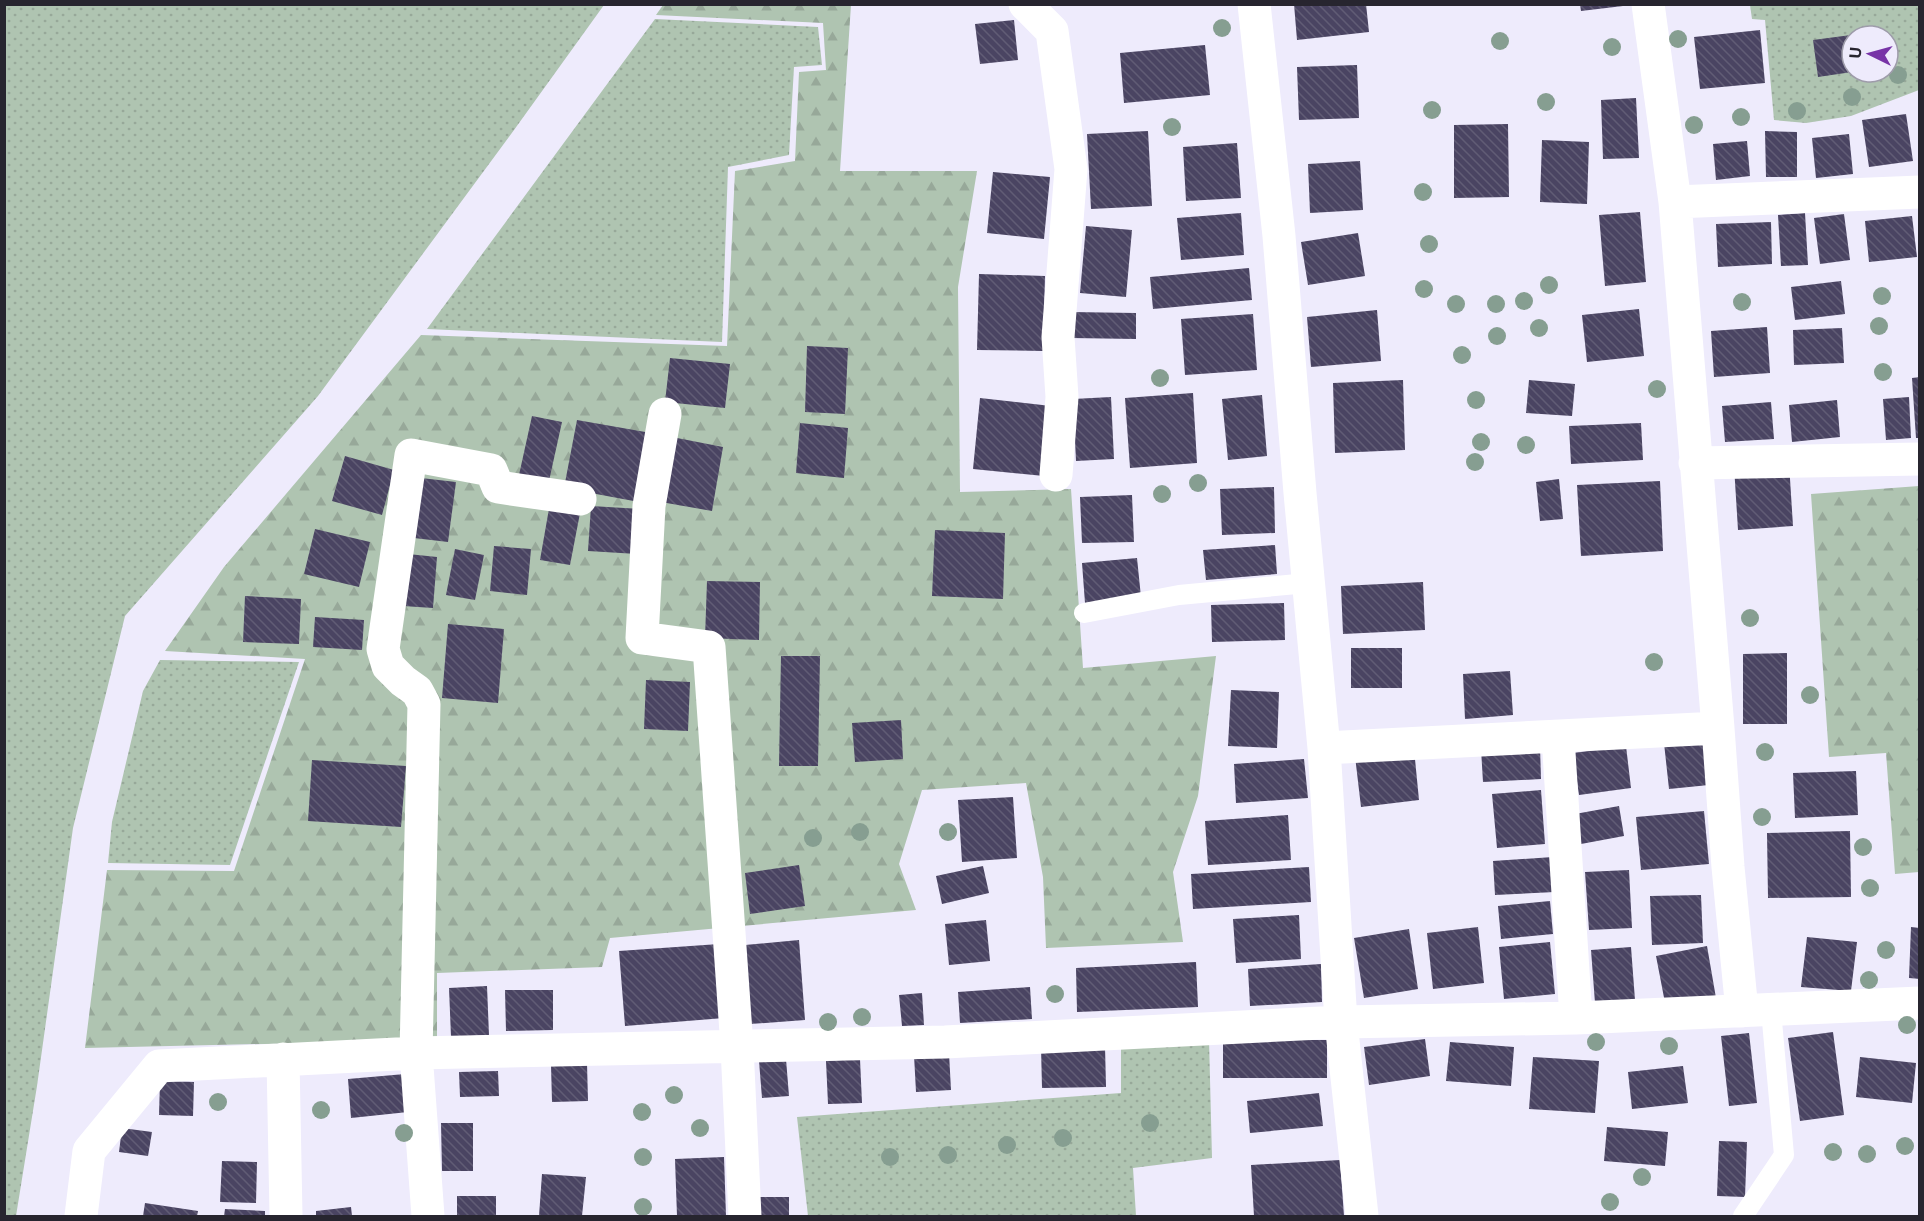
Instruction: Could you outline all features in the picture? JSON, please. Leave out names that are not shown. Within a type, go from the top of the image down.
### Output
[{"type":"street","points":[[1025,4],[1052,31],[1071,169],[1058,337],[1062,397],[1056,475]]},
{"type":"street","points":[[1254,4],[1279,236],[1324,748],[1341,1022],[1362,1216]]},
{"type":"street","points":[[1648,4],[1675,202],[1728,867],[1756,1011]]},
{"type":"street","points":[[1675,202],[1920,192]]},
{"type":"street","points":[[665,414],[648,506],[642,638],[709,647],[737,1047],[745,1216]]},
{"type":"street","points":[[428,1216],[416,1053],[424,704],[417,691],[388,666],[383,649],[411,455],[491,470],[498,487],[580,499]]},
{"type":"street","points":[[1695,463],[1920,459]]},
{"type":"street","points":[[1324,748],[1718,728]]},
{"type":"street","points":[[1558,737],[1576,1018]]},
{"type":"street","points":[[81,1216],[89,1151],[159,1066],[416,1053],[956,1041],[1341,1022],[1576,1018],[1920,1003]]},
{"type":"street","points":[[283,1059],[286,1216]]},
{"type":"lane","points":[[1084,613],[1179,595],[1308,583]]},
{"type":"lane","points":[[1743,1216],[1784,1155],[1756,1011]]},
{"type":"green space","points":[[5,4],[604,5],[318,396],[125,616],[73,828],[37,1086],[16,1216],[4,1216]]},
{"type":"green space","points":[[663,5],[851,5],[840,171],[977,171],[958,287],[960,492],[1071,489],[1083,668],[1216,656],[1198,796],[1173,872],[1183,942],[1046,948],[1043,877],[1026,783],[922,790],[899,864],[916,910],[610,938],[602,967],[437,973],[437,1040],[85,1048],[107,870],[234,871],[305,659],[165,651],[224,567],[421,335],[727,346],[735,171],[795,161],[799,72],[826,70],[823,23],[656,15]]},
{"type":"green space","points":[[1750,5],[1919,5],[1919,90],[1851,116],[1806,123],[1774,120],[1765,20],[1752,19]]},
{"type":"green space","points":[[655,19],[818,27],[822,65],[794,67],[789,155],[728,167],[722,342],[427,329]]},
{"type":"green space","points":[[1919,486],[1919,872],[1895,874],[1886,753],[1829,757],[1811,494]]},
{"type":"green space","points":[[160,660],[299,662],[230,865],[108,863],[112,822],[143,691]]},
{"type":"green space","points":[[1209,1039],[1212,1158],[1133,1168],[1136,1216],[808,1216],[797,1117],[1121,1093],[1121,1048]]},
{"type":"building","points":[[1294,4],[1366,4],[1369,32],[1297,40]]},
{"type":"building","points":[[1580,4],[1623,4],[1623,6],[1581,11]]},
{"type":"building","points":[[1014,20],[1018,60],[980,64],[975,24]]},
{"type":"building","points":[[1760,30],[1765,83],[1700,89],[1694,37]]},
{"type":"building","points":[[1840,36],[1840,74],[1818,77],[1813,40]]},
{"type":"building","points":[[1205,45],[1210,95],[1124,103],[1120,53]]},
{"type":"building","points":[[1357,65],[1359,118],[1299,120],[1297,67]]},
{"type":"building","points":[[1636,98],[1639,158],[1603,159],[1601,100]]},
{"type":"building","points":[[1906,114],[1913,161],[1869,167],[1862,120]]},
{"type":"building","points":[[1508,124],[1509,197],[1454,198],[1454,125]]},
{"type":"building","points":[[1148,131],[1152,206],[1091,209],[1087,134]]},
{"type":"building","points":[[1765,131],[1797,132],[1797,177],[1766,177]]},
{"type":"building","points":[[1849,134],[1853,174],[1816,178],[1812,138]]},
{"type":"building","points":[[1542,140],[1589,142],[1587,204],[1540,202]]},
{"type":"building","points":[[1747,141],[1750,176],[1716,180],[1713,144]]},
{"type":"building","points":[[1237,143],[1241,198],[1186,201],[1183,147]]},
{"type":"building","points":[[1360,161],[1363,210],[1310,213],[1308,164]]},
{"type":"building","points":[[993,172],[1050,177],[1044,239],[987,233]]},
{"type":"building","points":[[1640,212],[1646,282],[1605,286],[1599,215]]},
{"type":"building","points":[[1241,213],[1244,255],[1181,260],[1177,218]]},
{"type":"building","points":[[1805,213],[1808,265],[1781,266],[1778,215]]},
{"type":"building","points":[[1844,214],[1850,260],[1820,264],[1814,218]]},
{"type":"building","points":[[1912,216],[1917,257],[1869,262],[1865,221]]},
{"type":"building","points":[[1771,222],[1772,264],[1718,267],[1716,224]]},
{"type":"building","points":[[1086,226],[1132,230],[1126,297],[1080,293]]},
{"type":"building","points":[[1358,233],[1365,276],[1308,285],[1301,242]]},
{"type":"building","points":[[1249,268],[1252,300],[1153,309],[1150,277]]},
{"type":"building","points":[[979,274],[1045,276],[1043,351],[977,350]]},
{"type":"building","points":[[1841,281],[1845,314],[1795,320],[1791,287]]},
{"type":"building","points":[[1639,309],[1644,356],[1587,362],[1582,315]]},
{"type":"building","points":[[1377,310],[1381,361],[1311,367],[1307,317]]},
{"type":"building","points":[[1071,312],[1136,313],[1136,339],[1071,338]]},
{"type":"building","points":[[1253,314],[1257,370],[1185,375],[1181,319]]},
{"type":"building","points":[[1767,327],[1770,373],[1714,377],[1711,331]]},
{"type":"building","points":[[1842,328],[1844,363],[1794,365],[1793,330]]},
{"type":"building","points":[[807,346],[848,348],[845,414],[805,412]]},
{"type":"building","points":[[670,358],[730,364],[725,408],[665,402]]},
{"type":"building","points":[[1920,377],[1920,438],[1916,438],[1912,378]]},
{"type":"building","points":[[1403,380],[1405,450],[1335,453],[1333,383]]},
{"type":"building","points":[[1529,380],[1575,384],[1572,416],[1526,413]]},
{"type":"building","points":[[1193,393],[1197,463],[1130,468],[1125,398]]},
{"type":"building","points":[[1262,395],[1267,456],[1228,460],[1222,399]]},
{"type":"building","points":[[1111,397],[1114,459],[1076,461],[1073,399]]},
{"type":"building","points":[[1909,397],[1911,438],[1886,440],[1883,399]]},
{"type":"building","points":[[980,398],[1051,406],[1044,476],[973,469]]},
{"type":"building","points":[[1837,400],[1840,437],[1792,442],[1789,405]]},
{"type":"building","points":[[1771,402],[1774,439],[1725,442],[1722,406]]},
{"type":"building","points":[[532,416],[562,422],[549,481],[519,475]]},
{"type":"building","points":[[577,420],[651,433],[639,502],[564,488]]},
{"type":"building","points":[[800,423],[848,428],[844,478],[796,473]]},
{"type":"building","points":[[1641,423],[1643,460],[1571,464],[1569,426]]},
{"type":"building","points":[[672,437],[723,447],[712,511],[661,502]]},
{"type":"building","points":[[345,456],[394,470],[382,515],[332,501]]},
{"type":"building","points":[[1789,463],[1793,526],[1738,530],[1734,466]]},
{"type":"building","points":[[421,478],[456,482],[448,542],[414,538]]},
{"type":"building","points":[[1559,479],[1563,519],[1540,521],[1536,482]]},
{"type":"building","points":[[1660,481],[1663,551],[1581,556],[1577,485]]},
{"type":"building","points":[[1274,487],[1275,533],[1222,535],[1220,489]]},
{"type":"building","points":[[1132,495],[1134,542],[1082,543],[1080,497]]},
{"type":"building","points":[[550,503],[581,508],[570,565],[540,560]]},
{"type":"building","points":[[591,506],[641,509],[637,554],[588,551]]},
{"type":"building","points":[[315,529],[370,542],[359,587],[304,574]]},
{"type":"building","points":[[935,530],[1005,533],[1003,599],[932,596]]},
{"type":"building","points":[[1275,545],[1277,574],[1206,580],[1203,550]]},
{"type":"building","points":[[494,546],[531,549],[527,595],[490,591]]},
{"type":"building","points":[[455,549],[484,555],[475,600],[446,595]]},
{"type":"building","points":[[408,554],[437,557],[433,608],[403,606]]},
{"type":"building","points":[[1137,558],[1141,597],[1085,603],[1082,563]]},
{"type":"building","points":[[707,581],[760,582],[759,640],[705,638]]},
{"type":"building","points":[[1423,582],[1425,630],[1343,634],[1341,586]]},
{"type":"building","points":[[245,596],[301,599],[299,644],[243,642]]},
{"type":"building","points":[[1284,603],[1285,640],[1212,642],[1211,605]]},
{"type":"building","points":[[315,617],[364,620],[362,650],[313,647]]},
{"type":"building","points":[[448,624],[504,629],[498,703],[442,698]]},
{"type":"building","points":[[1351,648],[1402,648],[1402,688],[1351,688]]},
{"type":"building","points":[[1787,653],[1787,724],[1743,724],[1743,654]]},
{"type":"building","points":[[781,656],[820,656],[818,766],[779,766]]},
{"type":"building","points":[[1510,671],[1513,715],[1465,719],[1463,674]]},
{"type":"building","points":[[646,680],[690,682],[688,731],[644,729]]},
{"type":"building","points":[[1231,690],[1279,692],[1277,748],[1228,746]]},
{"type":"building","points":[[901,720],[903,759],[855,762],[852,723]]},
{"type":"building","points":[[1704,738],[1709,785],[1669,789],[1664,743]]},
{"type":"building","points":[[1540,746],[1541,779],[1483,782],[1481,749]]},
{"type":"building","points":[[1626,746],[1631,788],[1579,795],[1573,753]]},
{"type":"building","points":[[1414,749],[1419,800],[1361,807],[1355,756]]},
{"type":"building","points":[[1304,759],[1308,798],[1236,803],[1234,764]]},
{"type":"building","points":[[312,760],[406,766],[401,827],[308,821]]},
{"type":"building","points":[[1856,771],[1858,815],[1795,818],[1793,773]]},
{"type":"building","points":[[1541,790],[1545,844],[1497,848],[1492,794]]},
{"type":"building","points":[[1013,797],[1017,858],[962,862],[958,800]]},
{"type":"building","points":[[1619,806],[1624,836],[1581,844],[1575,814]]},
{"type":"building","points":[[1704,811],[1709,864],[1641,870],[1636,817]]},
{"type":"building","points":[[1288,815],[1291,860],[1208,865],[1205,821]]},
{"type":"building","points":[[1850,831],[1851,897],[1768,898],[1767,833]]},
{"type":"building","points":[[1553,857],[1555,892],[1495,895],[1493,861]]},
{"type":"building","points":[[799,865],[805,906],[750,914],[745,873]]},
{"type":"building","points":[[983,866],[989,893],[942,904],[936,876]]},
{"type":"building","points":[[1309,867],[1311,902],[1193,909],[1191,874]]},
{"type":"building","points":[[1629,870],[1632,928],[1589,930],[1585,872]]},
{"type":"building","points":[[1701,895],[1703,943],[1652,945],[1650,896]]},
{"type":"building","points":[[1550,901],[1553,934],[1501,939],[1498,906]]},
{"type":"building","points":[[1299,915],[1301,959],[1236,963],[1233,919]]},
{"type":"building","points":[[986,920],[990,961],[949,965],[945,924]]},
{"type":"building","points":[[1478,927],[1484,983],[1433,989],[1427,933]]},
{"type":"building","points":[[1911,927],[1920,928],[1920,979],[1909,978]]},
{"type":"building","points":[[1409,929],[1418,989],[1364,998],[1354,938]]},
{"type":"building","points":[[1807,937],[1857,942],[1851,991],[1801,987]]},
{"type":"building","points":[[799,940],[805,1020],[750,1024],[745,945]]},
{"type":"building","points":[[1550,942],[1555,994],[1504,999],[1499,947]]},
{"type":"building","points":[[719,944],[724,1018],[625,1026],[619,951]]},
{"type":"building","points":[[1707,946],[1716,998],[1666,1008],[1656,956]]},
{"type":"building","points":[[1631,947],[1635,1000],[1595,1003],[1591,950]]},
{"type":"building","points":[[1196,962],[1198,1007],[1077,1012],[1076,968]]},
{"type":"building","points":[[1321,964],[1322,1002],[1250,1006],[1248,969]]},
{"type":"building","points":[[487,986],[489,1035],[451,1037],[449,988]]},
{"type":"building","points":[[1030,987],[1032,1019],[960,1023],[958,992]]},
{"type":"building","points":[[505,990],[553,990],[553,1030],[506,1031]]},
{"type":"building","points":[[922,993],[924,1025],[902,1026],[899,995]]},
{"type":"building","points":[[1833,1032],[1844,1115],[1800,1121],[1788,1038]]},
{"type":"building","points":[[1749,1033],[1757,1103],[1729,1106],[1721,1036]]},
{"type":"building","points":[[1425,1039],[1430,1076],[1369,1085],[1364,1047]]},
{"type":"building","points":[[1223,1040],[1327,1040],[1327,1078],[1223,1078]]},
{"type":"building","points":[[1450,1042],[1514,1047],[1511,1086],[1446,1081]]},
{"type":"building","points":[[1105,1046],[1106,1087],[1042,1088],[1041,1047]]},
{"type":"building","points":[[949,1053],[951,1090],[916,1092],[914,1055]]},
{"type":"building","points":[[1533,1057],[1599,1061],[1595,1113],[1529,1109]]},
{"type":"building","points":[[1860,1057],[1916,1063],[1912,1103],[1856,1097]]},
{"type":"building","points":[[786,1059],[789,1096],[762,1098],[759,1061]]},
{"type":"building","points":[[860,1059],[862,1103],[828,1104],[826,1061]]},
{"type":"building","points":[[587,1063],[588,1101],[552,1102],[551,1065]]},
{"type":"building","points":[[1683,1066],[1688,1103],[1632,1109],[1628,1072]]},
{"type":"building","points":[[498,1071],[499,1096],[460,1097],[459,1072]]},
{"type":"building","points":[[405,1074],[408,1112],[351,1118],[348,1079]]},
{"type":"building","points":[[160,1081],[194,1082],[193,1116],[159,1115]]},
{"type":"building","points":[[1319,1093],[1323,1126],[1250,1133],[1247,1101]]},
{"type":"building","points":[[441,1123],[473,1123],[473,1171],[442,1171]]},
{"type":"building","points":[[1607,1127],[1668,1132],[1665,1166],[1604,1161]]},
{"type":"building","points":[[122,1128],[152,1132],[148,1156],[119,1152]]},
{"type":"building","points":[[1719,1141],[1747,1142],[1745,1197],[1717,1196]]},
{"type":"building","points":[[724,1157],[726,1216],[677,1216],[675,1159]]},
{"type":"building","points":[[1340,1160],[1344,1216],[1254,1216],[1251,1165]]},
{"type":"building","points":[[222,1161],[257,1162],[256,1203],[220,1202]]},
{"type":"building","points":[[542,1174],[586,1177],[582,1216],[539,1216]]},
{"type":"building","points":[[457,1196],[496,1196],[496,1216],[457,1216]]},
{"type":"building","points":[[758,1197],[789,1197],[789,1216],[758,1216]]},
{"type":"building","points":[[145,1203],[198,1211],[197,1216],[143,1216]]},
{"type":"building","points":[[351,1207],[352,1216],[316,1216],[316,1211]]},
{"type":"building","points":[[225,1209],[265,1211],[265,1216],[224,1216]]}]
